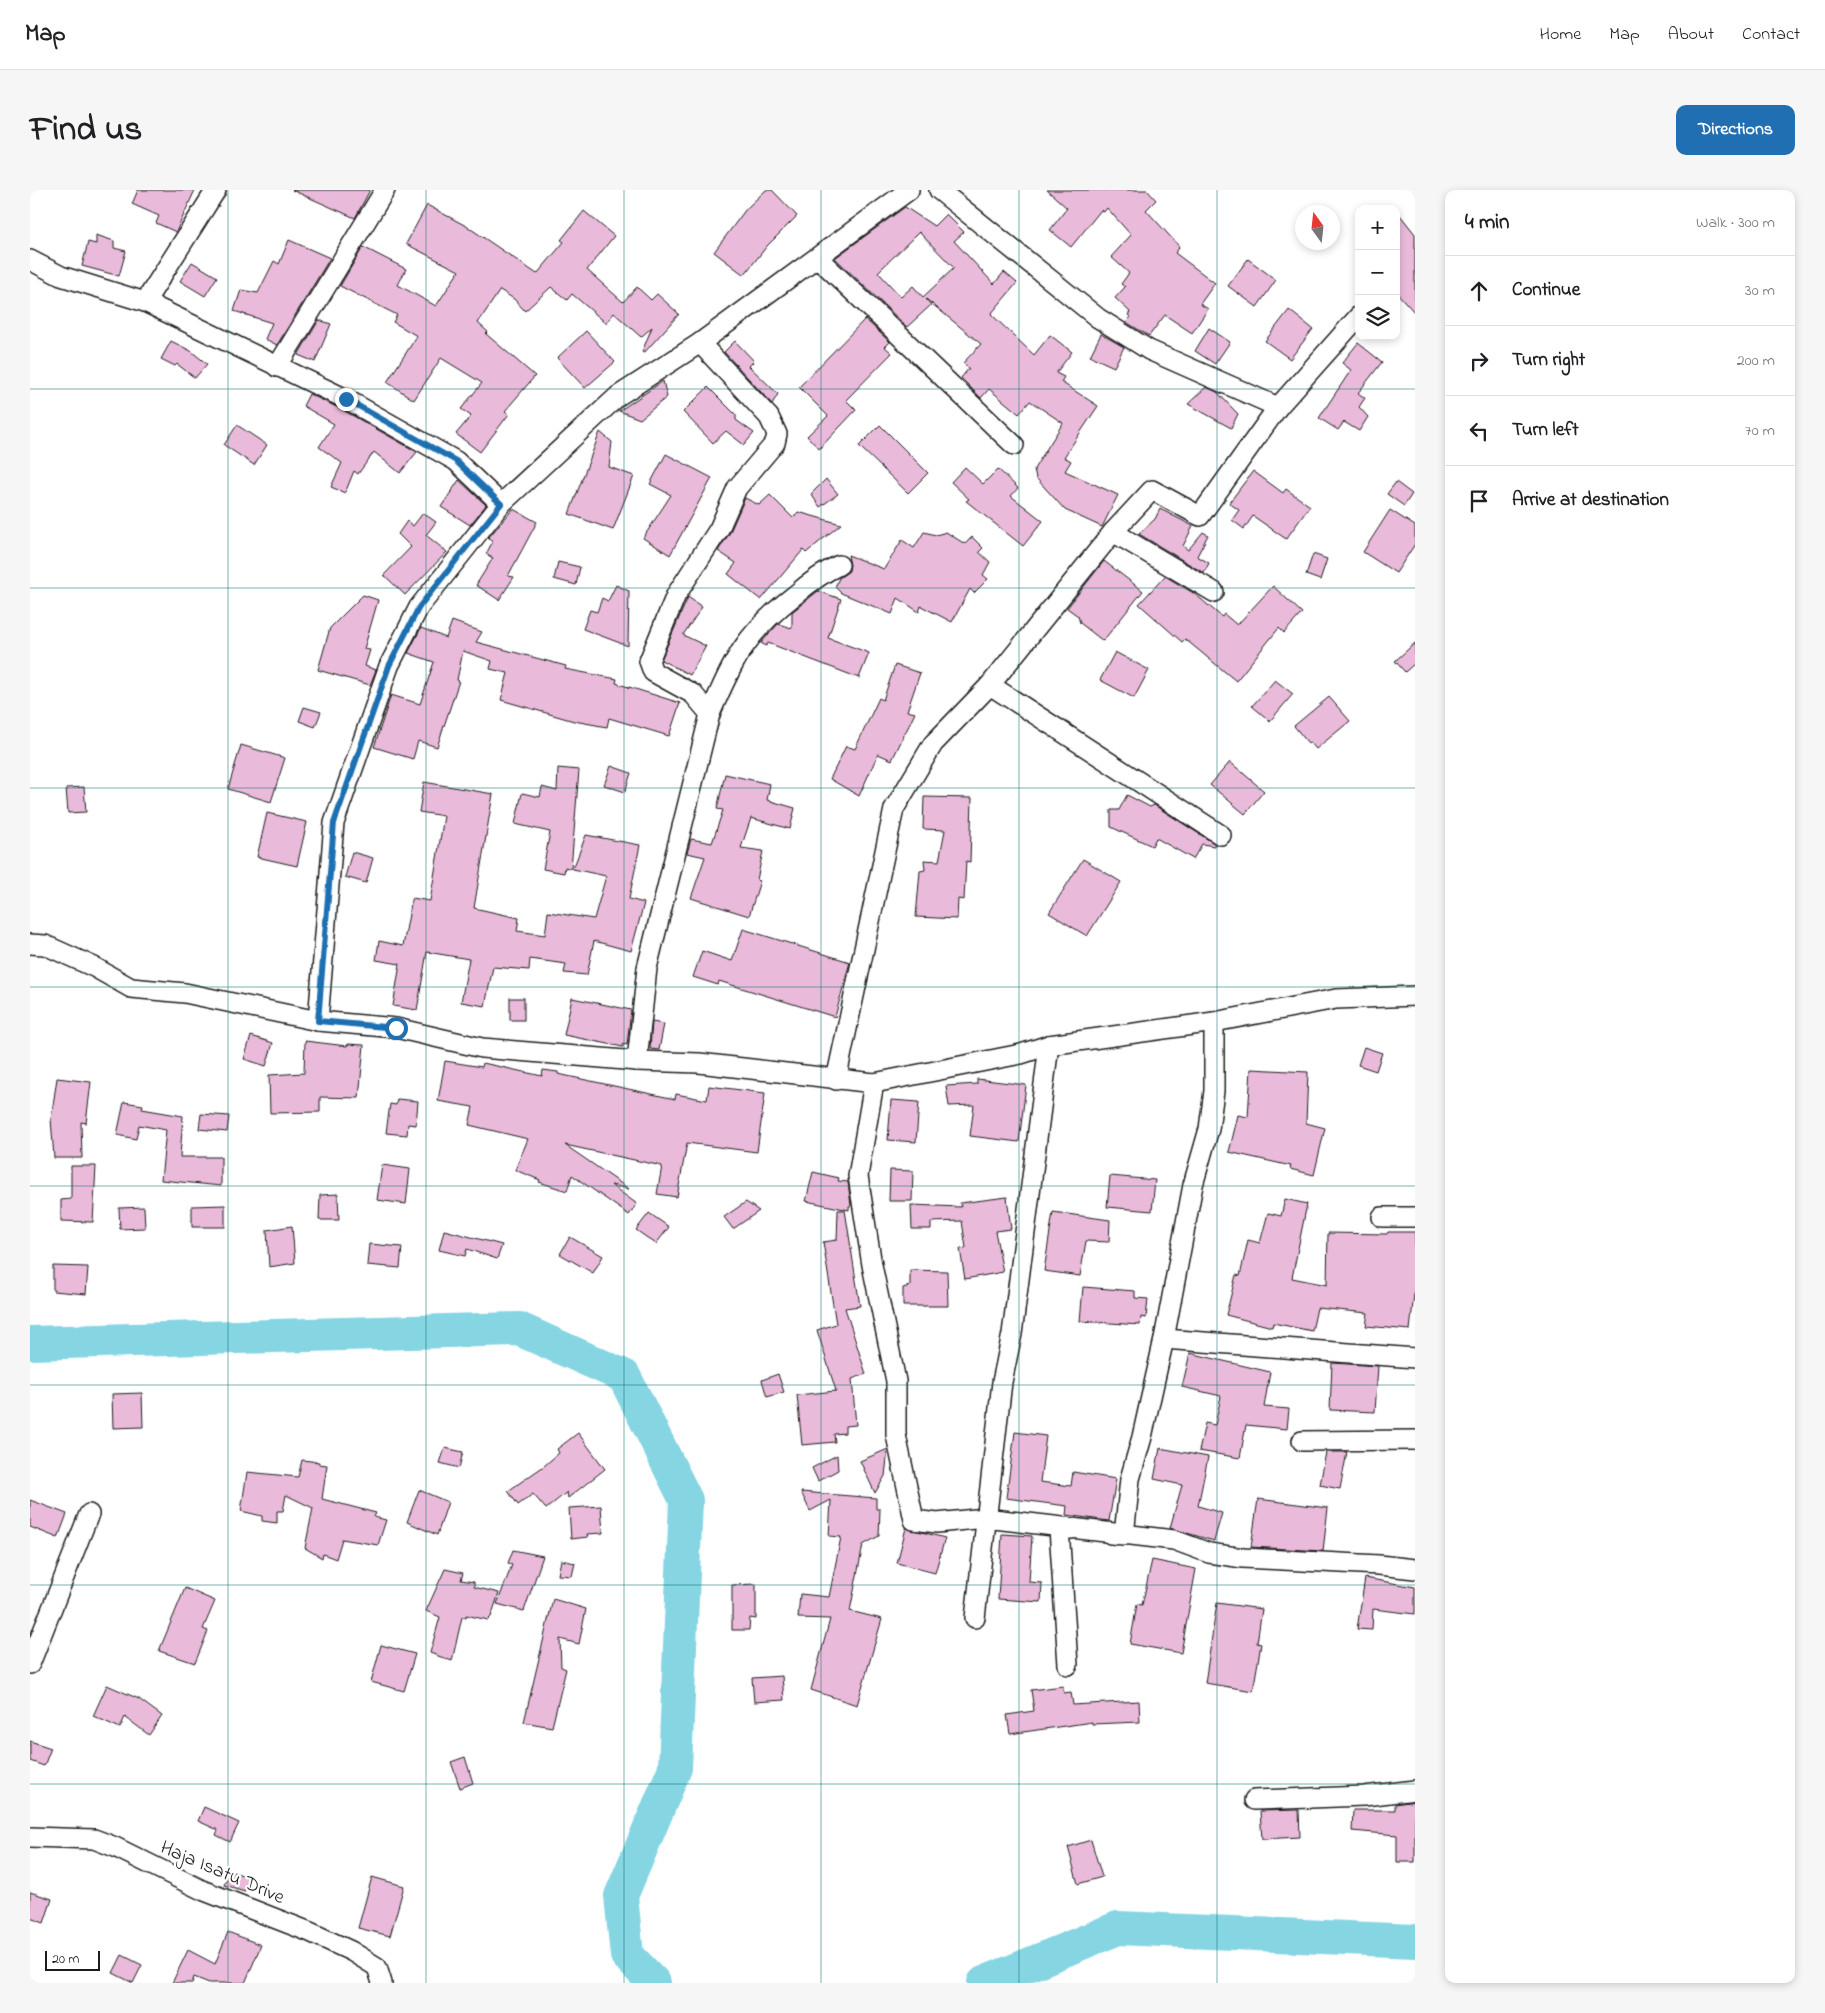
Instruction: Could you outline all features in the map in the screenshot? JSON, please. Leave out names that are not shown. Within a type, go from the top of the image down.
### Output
[{"type":"street","points":[[145,302],[216,190]]},
{"type":"street","points":[[277,367],[385,190]]},
{"type":"street","points":[[318,1021],[334,823],[389,666],[419,607],[501,504],[618,396],[700,343],[909,190]]},
{"type":"street","points":[[939,190],[1098,318],[1149,350],[1278,407]]},
{"type":"street","points":[[818,258],[1014,446]]},
{"type":"street","points":[[30,260],[61,276],[145,302],[346,399],[456,461],[501,504]]},
{"type":"street","points":[[836,1080],[894,809],[933,744],[990,685],[1113,532],[1152,490],[1200,516],[1278,407],[1355,320]]},
{"type":"street","points":[[700,343],[769,417],[777,434],[775,443],[737,488],[719,529],[676,595],[649,661],[653,672],[693,694],[710,714]]},
{"type":"street","points":[[1113,532],[1214,592]]},
{"type":"street","points":[[637,1061],[647,968],[710,714],[730,667],[750,636],[768,616],[823,572],[839,565]]},
{"type":"street","points":[[990,685],[1221,835]]},
{"type":"street","points":[[30,944],[45,945],[94,967],[131,988],[185,993],[318,1021],[396,1028],[482,1048],[637,1061],[699,1063],[874,1083],[1021,1054],[1049,1045],[1214,1022],[1336,999],[1415,996]]},
{"type":"street","points":[[1124,1535],[1130,1479],[1142,1437],[1164,1339],[1193,1185],[1209,1129],[1214,1091],[1214,1022]]},
{"type":"street","points":[[975,1618],[1002,1382],[1012,1334],[1049,1045]]},
{"type":"street","points":[[874,1083],[858,1176],[872,1266],[896,1381],[896,1435],[914,1520],[937,1523],[985,1518],[1174,1540],[1209,1553],[1243,1558],[1379,1565],[1415,1569]]},
{"type":"street","points":[[1382,1217],[1415,1217]]},
{"type":"street","points":[[1164,1339],[1415,1358]]},
{"type":"street","points":[[1302,1441],[1415,1440]]},
{"type":"street","points":[[31,1659],[89,1514]]},
{"type":"street","points":[[1059,1528],[1068,1665]]},
{"type":"street","points":[[1254,1800],[1364,1796],[1415,1790]]},
{"type":"street","name":"Haja Isatu Drive","points":[[30,1837],[94,1839],[115,1847],[202,1890],[310,1932],[351,1951],[377,1967],[382,1983]]},
{"type":"building","points":[[138,190],[195,190],[176,232],[156,223],[159,216],[132,204]]},
{"type":"building","points":[[292,190],[370,190],[355,218]]},
{"type":"building","points":[[766,190],[772,190],[797,216],[767,246],[744,275],[714,252],[746,209]]},
{"type":"building","points":[[1047,190],[1147,190],[1156,200],[1146,210],[1178,245],[1179,248],[1175,253],[1215,283],[1200,304],[1208,309],[1192,333],[1165,315],[1149,336],[1126,322],[1131,317],[1128,315],[1130,312],[1115,298],[1125,287],[1121,284],[1129,273],[1111,257],[1131,235],[1107,208],[1104,212],[1101,210],[1071,247],[1050,230],[1067,208]]},
{"type":"building","points":[[427,205],[468,227],[537,274],[564,242],[561,240],[584,211],[614,236],[587,270],[623,302],[637,287],[651,300],[657,294],[679,314],[644,353],[642,352],[652,327],[641,337],[614,313],[606,323],[572,294],[567,300],[551,287],[525,311],[514,299],[500,290],[478,323],[488,332],[486,334],[535,376],[505,411],[509,414],[480,452],[456,434],[471,416],[461,409],[482,383],[441,358],[414,400],[387,382],[417,336],[393,322],[397,315],[340,286],[363,247],[406,269],[398,285],[436,306],[459,271],[406,244]]},
{"type":"building","points":[[905,207],[934,226],[946,214],[964,232],[954,241],[994,284],[1004,272],[1017,283],[991,314],[1034,355],[1050,335],[1072,352],[1056,373],[1064,377],[1061,382],[1098,406],[1064,457],[1071,461],[1065,471],[1118,495],[1102,527],[1065,510],[1036,478],[1034,469],[1063,423],[1030,401],[1019,414],[989,389],[981,398],[961,378],[969,368],[963,363],[981,344],[926,299],[931,305],[907,327],[835,258]],"holes":[[[919,232],[954,268],[923,297],[913,286],[901,297],[878,272]]]},
{"type":"building","points":[[1400,215],[1415,234],[1415,313],[1400,296]]},
{"type":"building","points":[[96,235],[114,241],[114,248],[126,251],[119,276],[82,266],[88,242],[96,244]]},
{"type":"building","points":[[289,240],[330,258],[277,345],[265,339],[272,323],[234,311],[241,290],[258,293],[274,261],[279,264]]},
{"type":"building","points":[[1248,259],[1276,280],[1257,307],[1228,286]]},
{"type":"building","points":[[192,262],[217,277],[205,296],[180,281]]},
{"type":"building","points":[[1289,310],[1313,329],[1290,359],[1265,341]]},
{"type":"building","points":[[865,319],[890,342],[885,347],[892,353],[846,400],[856,410],[819,449],[807,436],[828,416],[799,387]]},
{"type":"building","points":[[319,320],[331,324],[315,362],[298,355]]},
{"type":"building","points":[[1209,328],[1230,342],[1215,364],[1195,351]]},
{"type":"building","points":[[586,331],[615,362],[585,388],[557,358]]},
{"type":"building","points":[[1101,334],[1124,347],[1114,367],[1090,356]]},
{"type":"building","points":[[171,341],[191,351],[207,364],[195,378],[177,364],[175,366],[161,359]]},
{"type":"building","points":[[735,341],[754,361],[749,366],[778,394],[772,404],[724,352]]},
{"type":"building","points":[[1358,343],[1382,362],[1358,393],[1365,398],[1359,407],[1368,417],[1359,431],[1344,422],[1338,430],[1319,418],[1351,370],[1342,363]]},
{"type":"building","points":[[663,381],[667,397],[640,419],[619,411]]},
{"type":"building","points":[[708,387],[736,415],[736,420],[754,433],[744,445],[726,431],[713,443],[683,412]]},
{"type":"building","points":[[1206,387],[1217,392],[1238,414],[1231,428],[1188,404]]},
{"type":"building","points":[[309,394],[341,409],[417,452],[400,473],[374,452],[358,474],[354,471],[345,493],[331,487],[342,463],[319,447],[334,424],[303,406]]},
{"type":"building","points":[[237,425],[267,445],[254,465],[224,445]]},
{"type":"building","points":[[880,425],[928,473],[908,493],[859,446]]},
{"type":"building","points":[[600,432],[612,442],[609,467],[634,476],[613,530],[569,514]]},
{"type":"building","points":[[666,454],[712,478],[670,555],[643,538],[671,495],[650,484]]},
{"type":"building","points":[[965,467],[983,484],[998,469],[1018,488],[1011,496],[1043,521],[1023,546],[966,501],[969,499],[951,482]]},
{"type":"building","points":[[1253,471],[1283,493],[1286,489],[1310,506],[1286,539],[1253,516],[1244,529],[1232,520],[1239,510],[1229,503]]},
{"type":"building","points":[[826,479],[838,494],[820,507],[811,494]]},
{"type":"building","points":[[459,480],[486,505],[470,525],[441,507]]},
{"type":"building","points":[[1396,482],[1412,494],[1404,506],[1387,494]]},
{"type":"building","points":[[770,495],[793,518],[798,512],[841,524],[806,553],[803,550],[761,600],[728,574],[736,563],[718,551],[729,534],[745,498],[759,505]]},
{"type":"building","points":[[513,509],[537,522],[508,576],[514,577],[499,600],[476,585],[493,558],[486,554],[493,541],[488,538]]},
{"type":"building","points":[[1160,509],[1193,526],[1183,546],[1188,550],[1203,532],[1208,535],[1197,556],[1209,563],[1204,573],[1139,534],[1155,519]]},
{"type":"building","points":[[1390,510],[1415,526],[1415,544],[1396,573],[1363,552]]},
{"type":"building","points":[[423,513],[436,522],[426,535],[447,552],[405,595],[384,575],[411,547],[398,534],[407,521],[413,526]]},
{"type":"building","points":[[924,532],[936,535],[946,532],[965,544],[972,537],[983,548],[979,552],[990,562],[983,575],[988,579],[974,593],[970,589],[952,622],[921,606],[919,612],[898,598],[892,614],[841,593],[835,587],[839,578],[849,571],[848,555],[884,569],[902,540],[914,548]]},
{"type":"building","points":[[1313,554],[1327,559],[1320,580],[1306,575]]},
{"type":"building","points":[[1104,561],[1143,591],[1103,641],[1080,623],[1078,616],[1067,608]]},
{"type":"building","points":[[558,562],[580,567],[576,585],[554,579]]},
{"type":"building","points":[[1165,576],[1195,594],[1222,617],[1224,614],[1237,625],[1273,586],[1302,613],[1284,633],[1279,628],[1236,681],[1185,639],[1182,642],[1139,604]]},
{"type":"building","points":[[616,585],[629,591],[628,646],[583,629],[590,610],[597,612],[602,598],[608,601]]},
{"type":"building","points":[[818,591],[841,599],[828,638],[869,653],[859,678],[768,643],[766,646],[761,643],[778,624],[792,628],[792,612]]},
{"type":"building","points":[[363,595],[378,600],[364,649],[370,650],[365,666],[376,670],[370,685],[318,670],[330,628]]},
{"type":"building","points":[[688,597],[702,607],[683,635],[706,646],[690,675],[661,660]]},
{"type":"building","points":[[452,621],[482,632],[476,642],[566,666],[565,669],[617,679],[616,683],[628,687],[628,689],[629,687],[680,703],[669,736],[609,718],[607,727],[574,721],[501,700],[508,673],[490,669],[492,661],[463,651],[457,680],[459,681],[437,747],[418,741],[413,759],[374,747],[391,695],[420,704],[434,662],[408,653],[421,628],[446,638]]},
{"type":"building","points":[[1415,643],[1415,663],[1405,672],[1395,661]]},
{"type":"building","points":[[1115,652],[1149,670],[1134,698],[1100,680]]},
{"type":"building","points":[[895,665],[920,673],[907,711],[915,713],[892,760],[878,754],[859,796],[830,779],[846,746],[855,749],[879,698],[883,700]]},
{"type":"building","points":[[1275,680],[1293,694],[1270,721],[1252,706]]},
{"type":"building","points":[[1329,697],[1350,721],[1316,749],[1310,742],[1308,743],[1294,726]]},
{"type":"building","points":[[304,707],[321,712],[315,727],[299,721]]},
{"type":"building","points":[[241,745],[285,758],[271,802],[228,789]]},
{"type":"building","points":[[1230,762],[1264,791],[1245,814],[1210,785]]},
{"type":"building","points":[[611,766],[631,773],[625,792],[604,785]]},
{"type":"building","points":[[558,768],[579,770],[571,869],[565,867],[564,873],[543,869],[550,832],[515,824],[522,793],[540,797],[542,787],[557,791]]},
{"type":"building","points":[[725,774],[770,784],[767,800],[795,808],[790,829],[751,818],[741,848],[763,851],[757,880],[760,881],[749,916],[691,898],[705,857],[687,853],[691,839],[712,843],[723,810],[717,809]]},
{"type":"building","points":[[424,782],[493,794],[474,908],[519,918],[517,931],[545,935],[548,912],[594,919],[606,876],[573,869],[586,835],[640,845],[629,899],[644,903],[631,951],[594,941],[587,975],[564,973],[566,964],[530,959],[529,970],[493,967],[485,1006],[461,1002],[469,959],[427,952],[417,1010],[393,1006],[400,964],[376,960],[379,941],[403,946],[412,898],[430,901],[444,816],[419,812]]},
{"type":"building","points":[[84,787],[86,812],[68,813],[66,788]]},
{"type":"building","points":[[1127,795],[1150,807],[1154,805],[1215,844],[1214,846],[1202,844],[1193,859],[1156,838],[1152,846],[1111,827],[1111,810],[1119,810]]},
{"type":"building","points":[[924,797],[972,798],[970,862],[966,861],[964,900],[958,899],[957,919],[916,917],[920,871],[925,870],[924,860],[939,861],[945,830],[923,829]]},
{"type":"building","points":[[267,813],[307,822],[297,866],[257,857]]},
{"type":"building","points":[[352,852],[373,858],[366,883],[345,877]]},
{"type":"building","points":[[1083,859],[1121,882],[1087,936],[1049,913]]},
{"type":"building","points":[[743,929],[850,962],[835,1017],[719,981],[718,985],[693,977],[702,951],[732,961]]},
{"type":"building","points":[[510,998],[524,998],[524,1020],[510,1020]]},
{"type":"building","points":[[572,998],[631,1010],[627,1045],[623,1044],[623,1047],[564,1035]]},
{"type":"building","points":[[652,1022],[664,1024],[659,1050],[650,1049]]},
{"type":"building","points":[[251,1036],[273,1043],[266,1066],[244,1059]]},
{"type":"building","points":[[305,1041],[347,1046],[348,1044],[364,1045],[359,1098],[320,1097],[320,1112],[270,1113],[269,1075],[304,1073]]},
{"type":"building","points":[[1364,1047],[1382,1053],[1376,1071],[1358,1065]]},
{"type":"building","points":[[445,1061],[482,1067],[483,1063],[542,1076],[543,1070],[558,1072],[558,1074],[675,1099],[676,1094],[707,1100],[709,1086],[765,1093],[757,1152],[687,1143],[677,1197],[657,1194],[662,1166],[565,1145],[629,1189],[611,1185],[637,1204],[629,1215],[572,1175],[567,1191],[539,1182],[540,1180],[515,1170],[528,1139],[469,1125],[473,1107],[438,1101]]},
{"type":"building","points":[[1251,1069],[1308,1072],[1306,1123],[1325,1128],[1314,1175],[1290,1169],[1291,1166],[1229,1152],[1238,1115],[1248,1117]]},
{"type":"building","points":[[57,1078],[91,1082],[86,1123],[81,1122],[82,1158],[54,1158],[51,1119]]},
{"type":"building","points":[[977,1079],[1026,1085],[1019,1142],[970,1136],[974,1105],[949,1106],[946,1086],[977,1084]]},
{"type":"building","points":[[397,1099],[418,1101],[416,1125],[408,1124],[407,1135],[386,1133],[390,1104],[396,1105]]},
{"type":"building","points":[[891,1100],[919,1102],[916,1142],[888,1140]]},
{"type":"building","points":[[124,1102],[143,1105],[142,1109],[183,1116],[180,1157],[221,1157],[221,1186],[161,1180],[166,1130],[139,1125],[136,1139],[117,1135]]},
{"type":"building","points":[[201,1114],[229,1116],[227,1132],[199,1129]]},
{"type":"building","points":[[382,1165],[410,1169],[406,1204],[377,1200]]},
{"type":"building","points":[[71,1166],[96,1166],[93,1222],[61,1221],[61,1200],[71,1199]]},
{"type":"building","points":[[890,1170],[913,1171],[912,1201],[889,1201]]},
{"type":"building","points":[[813,1172],[839,1178],[838,1181],[848,1182],[851,1206],[849,1206],[849,1210],[806,1201]]},
{"type":"building","points":[[1110,1176],[1155,1180],[1152,1211],[1107,1207]]},
{"type":"building","points":[[338,1194],[339,1220],[319,1220],[320,1195]]},
{"type":"building","points":[[1007,1197],[1011,1229],[995,1231],[1003,1272],[965,1279],[960,1249],[966,1248],[962,1221],[931,1222],[931,1229],[912,1229],[911,1205],[961,1207],[960,1203]]},
{"type":"building","points":[[1285,1199],[1307,1204],[1292,1278],[1327,1285],[1328,1233],[1387,1234],[1388,1232],[1415,1232],[1415,1285],[1410,1330],[1366,1326],[1368,1313],[1317,1308],[1312,1331],[1273,1323],[1272,1327],[1226,1315],[1236,1275],[1240,1276],[1248,1240],[1260,1243],[1268,1213],[1281,1216]]},
{"type":"building","points":[[746,1202],[759,1211],[733,1229],[724,1217]]},
{"type":"building","points":[[225,1205],[225,1227],[192,1227],[192,1206]]},
{"type":"building","points":[[144,1207],[145,1228],[120,1229],[119,1208]]},
{"type":"building","points":[[838,1210],[845,1210],[860,1306],[845,1308],[866,1374],[852,1379],[856,1425],[845,1426],[845,1433],[834,1434],[835,1442],[802,1445],[797,1395],[836,1391],[817,1330],[836,1324],[823,1242],[837,1240]]},
{"type":"building","points":[[1053,1212],[1110,1220],[1109,1242],[1086,1241],[1080,1276],[1044,1271]]},
{"type":"building","points":[[649,1213],[669,1227],[656,1244],[636,1230]]},
{"type":"building","points":[[292,1226],[295,1263],[269,1267],[267,1230]]},
{"type":"building","points":[[444,1230],[502,1245],[497,1259],[467,1249],[465,1256],[439,1250]]},
{"type":"building","points":[[570,1237],[603,1256],[593,1273],[560,1254]]},
{"type":"building","points":[[369,1244],[402,1247],[400,1268],[367,1265]]},
{"type":"building","points":[[53,1266],[88,1267],[86,1294],[53,1291]]},
{"type":"building","points":[[910,1270],[947,1271],[948,1306],[903,1306],[903,1288],[910,1286]]},
{"type":"building","points":[[1083,1287],[1135,1291],[1135,1298],[1148,1299],[1146,1318],[1141,1317],[1140,1325],[1080,1321]]},
{"type":"building","points":[[1190,1353],[1270,1372],[1264,1407],[1289,1409],[1287,1429],[1246,1425],[1240,1458],[1199,1451],[1205,1423],[1215,1425],[1221,1396],[1182,1387]]},
{"type":"building","points":[[1332,1363],[1378,1366],[1375,1412],[1330,1410]]},
{"type":"building","points":[[778,1374],[784,1392],[767,1397],[762,1380]]},
{"type":"building","points":[[142,1393],[143,1427],[113,1428],[112,1394]]},
{"type":"building","points":[[1015,1432],[1046,1436],[1040,1482],[1071,1486],[1073,1472],[1116,1479],[1109,1521],[1066,1515],[1067,1506],[1006,1498]]},
{"type":"building","points":[[578,1433],[605,1469],[568,1498],[567,1492],[546,1509],[533,1494],[518,1505],[508,1491],[544,1466],[559,1453],[557,1449]]},
{"type":"building","points":[[445,1448],[463,1452],[459,1468],[440,1463]]},
{"type":"building","points":[[1160,1448],[1208,1457],[1198,1506],[1222,1513],[1214,1541],[1170,1528],[1182,1485],[1154,1479]]},
{"type":"building","points":[[888,1449],[885,1476],[875,1493],[860,1461]]},
{"type":"building","points":[[1326,1452],[1347,1452],[1340,1489],[1320,1485]]},
{"type":"building","points":[[837,1455],[838,1470],[818,1481],[812,1468]]},
{"type":"building","points":[[302,1460],[327,1465],[322,1499],[376,1513],[374,1517],[386,1520],[378,1545],[342,1539],[336,1559],[323,1554],[322,1558],[305,1548],[313,1508],[286,1495],[283,1511],[277,1511],[277,1523],[262,1521],[262,1516],[241,1511],[247,1472],[298,1477]]},
{"type":"building","points":[[419,1490],[448,1502],[437,1535],[407,1522]]},
{"type":"building","points":[[801,1492],[876,1498],[876,1509],[880,1509],[879,1536],[863,1545],[850,1611],[882,1619],[857,1705],[811,1690],[830,1619],[798,1618],[800,1594],[829,1597],[841,1537],[829,1536],[831,1500],[810,1511]]},
{"type":"building","points":[[1258,1499],[1328,1508],[1323,1551],[1251,1547]]},
{"type":"building","points":[[30,1500],[67,1514],[58,1538],[30,1527]]},
{"type":"building","points":[[601,1506],[603,1533],[587,1534],[588,1537],[571,1539],[569,1508]]},
{"type":"building","points":[[906,1528],[945,1538],[935,1573],[897,1563]]},
{"type":"building","points":[[1002,1534],[1032,1536],[1029,1582],[1042,1583],[1041,1602],[998,1599]]},
{"type":"building","points":[[513,1550],[543,1556],[524,1611],[497,1604],[512,1565],[508,1563]]},
{"type":"building","points":[[561,1560],[575,1563],[572,1576],[558,1575]]},
{"type":"building","points":[[1152,1560],[1196,1569],[1181,1653],[1130,1644],[1137,1604],[1142,1605]]},
{"type":"building","points":[[445,1569],[463,1573],[461,1580],[474,1582],[474,1587],[499,1593],[491,1617],[488,1620],[466,1615],[466,1617],[462,1617],[452,1661],[430,1653],[440,1617],[426,1611]]},
{"type":"building","points":[[1365,1578],[1415,1587],[1415,1614],[1373,1609],[1372,1630],[1357,1629]]},
{"type":"building","points":[[756,1584],[756,1619],[750,1618],[749,1630],[732,1630],[732,1585]]},
{"type":"building","points":[[185,1588],[215,1601],[203,1629],[208,1631],[195,1663],[159,1651]]},
{"type":"building","points":[[553,1599],[586,1609],[579,1644],[560,1639],[561,1667],[566,1669],[552,1727],[524,1722]]},
{"type":"building","points":[[1217,1603],[1262,1609],[1257,1643],[1261,1644],[1253,1691],[1205,1683]]},
{"type":"building","points":[[381,1645],[415,1654],[404,1691],[371,1682]]},
{"type":"building","points":[[782,1676],[784,1700],[754,1702],[752,1678]]},
{"type":"building","points":[[107,1685],[139,1699],[162,1716],[149,1735],[125,1717],[120,1728],[93,1716]]},
{"type":"building","points":[[1063,1686],[1064,1693],[1071,1692],[1073,1705],[1139,1701],[1140,1722],[1092,1724],[1092,1722],[1010,1734],[1007,1715],[1034,1711],[1031,1690]]},
{"type":"building","points":[[30,1741],[51,1748],[44,1766],[30,1761]]},
{"type":"building","points":[[465,1757],[473,1783],[460,1788],[451,1762]]},
{"type":"building","points":[[1415,1801],[1415,1862],[1397,1862],[1397,1835],[1352,1831],[1353,1810],[1395,1810],[1395,1804]]},
{"type":"building","points":[[204,1807],[239,1823],[230,1842],[216,1835],[218,1830],[198,1821]]},
{"type":"building","points":[[1299,1810],[1300,1837],[1262,1839],[1260,1811]]},
{"type":"building","points":[[1091,1840],[1102,1877],[1078,1884],[1068,1847]]},
{"type":"building","points":[[229,1871],[249,1877],[245,1891],[224,1885]]},
{"type":"building","points":[[372,1877],[404,1886],[390,1936],[358,1928]]},
{"type":"building","points":[[30,1892],[52,1899],[44,1923],[30,1918]]},
{"type":"building","points":[[228,1932],[261,1945],[245,1983],[209,1983],[194,1977],[192,1983],[172,1983],[188,1950],[215,1964]]},
{"type":"building","points":[[122,1955],[142,1965],[133,1983],[113,1973]]},
{"type":"waterway","points":[[30,1343],[519,1329],[624,1376],[686,1500],[675,1768],[621,1896],[627,1955],[654,1983]]},
{"type":"waterway","points":[[984,1983],[1118,1928],[1415,1941]]},
{"type":"route","points":[[346,399],[456,461],[501,504],[419,607],[389,666],[334,823],[318,1021],[396,1028]]}]
